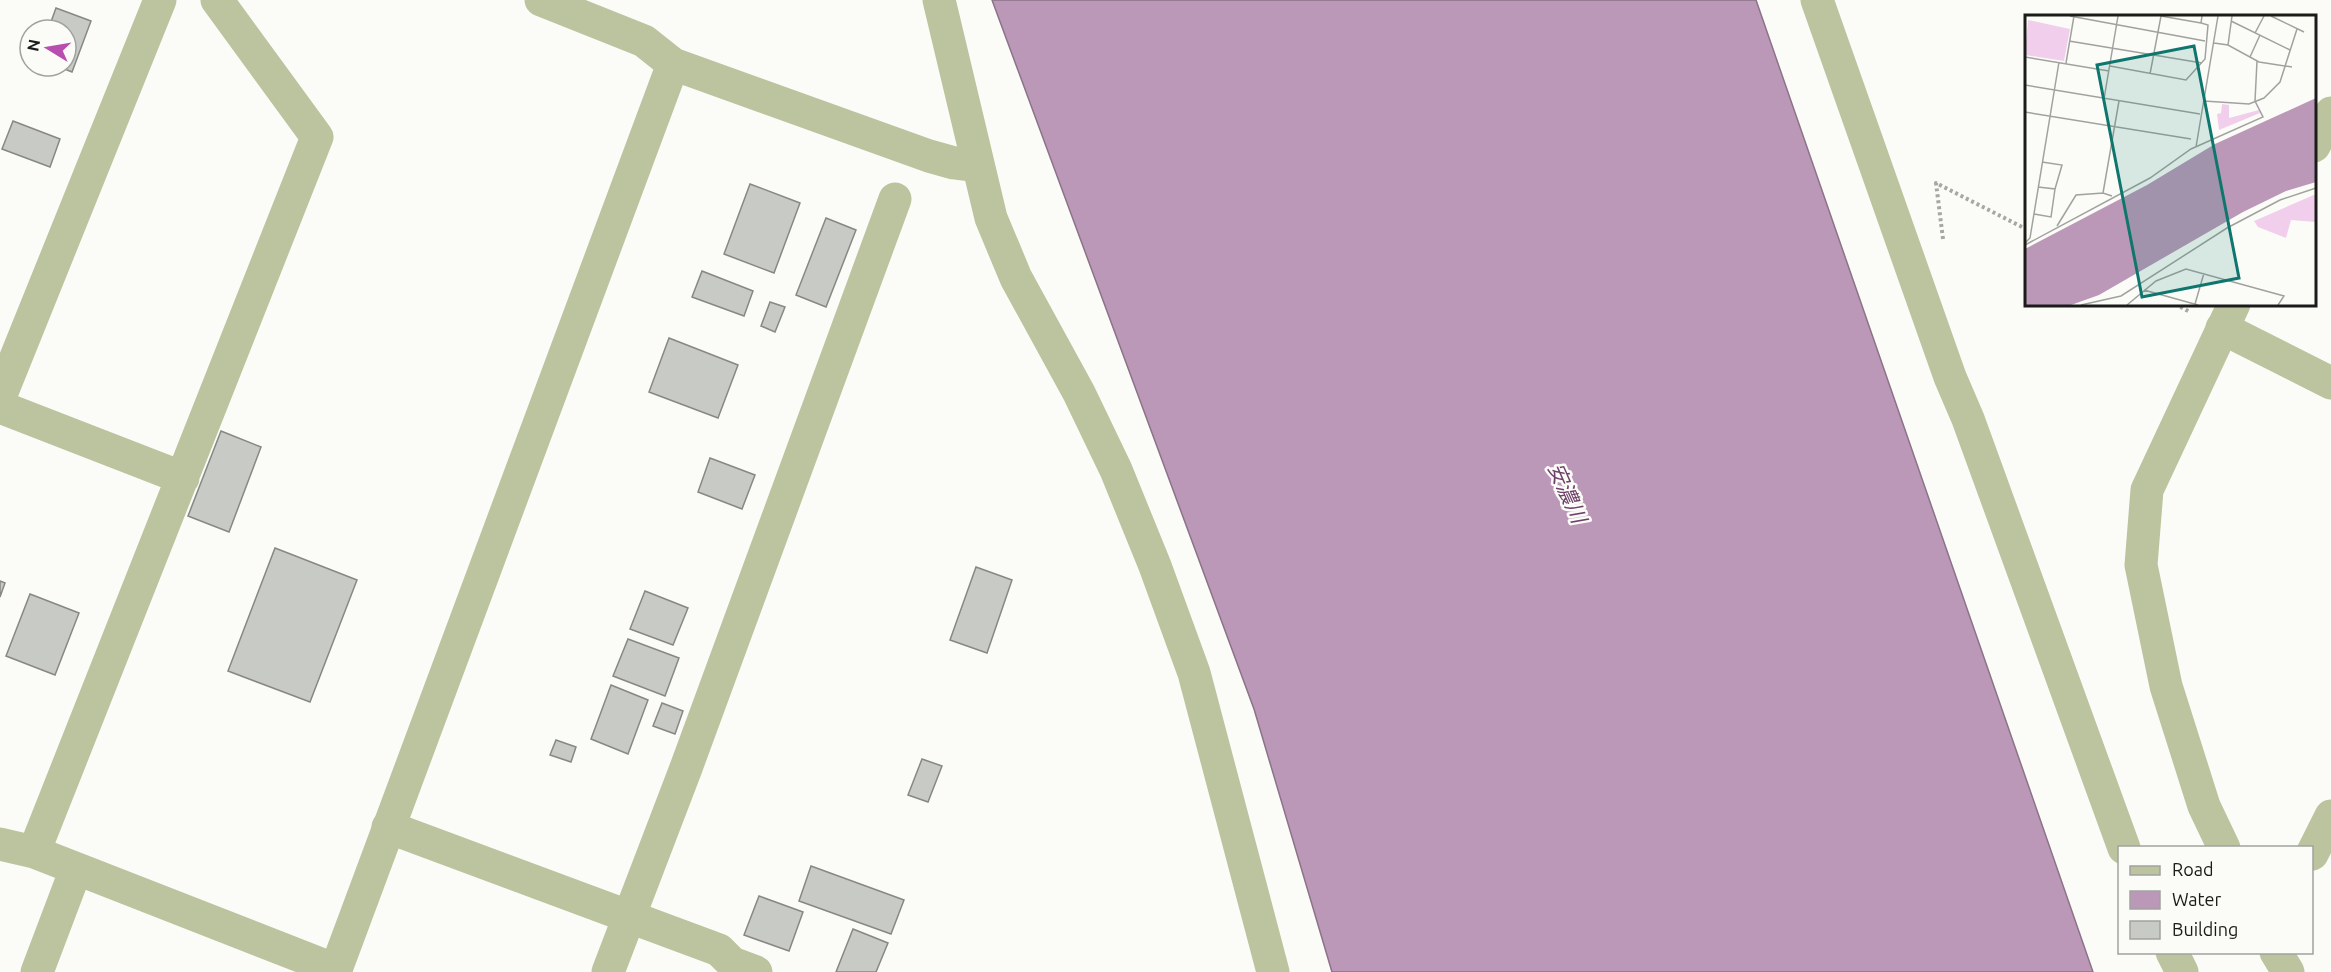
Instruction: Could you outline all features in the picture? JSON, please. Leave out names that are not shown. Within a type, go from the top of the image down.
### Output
[{"type":"street","points":[[0,397],[160,0]]},
{"type":"street","points":[[34,852],[316,137],[217,0]]},
{"type":"street","points":[[939,0],[991,218],[1016,278],[1079,393],[1116,470],[1155,566],[1194,673],[1273,972]]},
{"type":"street","points":[[1817,0],[1950,377],[1972,430],[2123,846]]},
{"type":"street","points":[[545,1],[644,41],[673,64],[929,156],[954,164],[978,166]]},
{"type":"street","points":[[0,844],[34,852],[336,971],[673,64]]},
{"type":"street","points":[[2316,142],[2331,113]]},
{"type":"street","points":[[608,972],[687,768],[895,199]]},
{"type":"street","points":[[2223,846],[2204,806],[2166,686],[2141,565],[2147,490],[2228,316],[2331,384]]},
{"type":"street","points":[[0,407],[183,478]]},
{"type":"street","points":[[2313,852],[2331,816]]},
{"type":"street","points":[[388,827],[719,950],[732,963],[756,972]]},
{"type":"street","points":[[37,972],[76,869]]},
{"type":"street","points":[[2173,954],[2182,972]]},
{"type":"street","points":[[2277,954],[2288,972]]},
{"type":"path","points":[[1944,250],[1936,183],[2025,228]]},
{"type":"water","name":"安濃川","points":[[992,0],[1756,0],[2093,972],[1332,972],[1254,709]]},
{"type":"building","points":[[56,8],[91,21],[78,56],[78,18],[52,18]]},
{"type":"building","points":[[13,121],[60,139],[50,167],[2,149]]},
{"type":"building","points":[[750,184],[800,203],[774,273],[724,254]]},
{"type":"building","points":[[826,218],[856,230],[826,307],[796,295]]},
{"type":"building","points":[[702,271],[753,291],[744,316],[692,297]]},
{"type":"building","points":[[770,302],[785,307],[775,332],[761,326]]},
{"type":"building","points":[[669,338],[738,365],[718,418],[649,392]]},
{"type":"building","points":[[221,431],[261,447],[229,532],[188,516]]},
{"type":"building","points":[[710,458],[755,475],[742,509],[698,492]]},
{"type":"building","points":[[275,548],[357,580],[310,702],[228,671]]},
{"type":"building","points":[[976,567],[1012,580],[987,653],[950,640]]},
{"type":"building","points":[[0,581],[5,583],[0,597]]},
{"type":"building","points":[[645,591],[688,608],[673,645],[630,629]]},
{"type":"building","points":[[30,594],[79,613],[55,675],[6,656]]},
{"type":"building","points":[[628,639],[679,658],[665,696],[613,676]]},
{"type":"building","points":[[611,685],[648,700],[628,754],[591,739]]},
{"type":"building","points":[[662,703],[683,711],[675,734],[653,726]]},
{"type":"building","points":[[556,740],[576,747],[571,762],[550,755]]},
{"type":"building","points":[[922,759],[942,766],[928,802],[908,795]]},
{"type":"building","points":[[811,866],[904,900],[891,934],[799,901]]},
{"type":"building","points":[[759,896],[803,912],[789,951],[744,935]]},
{"type":"building","points":[[853,929],[888,943],[876,972],[836,972]]}]
